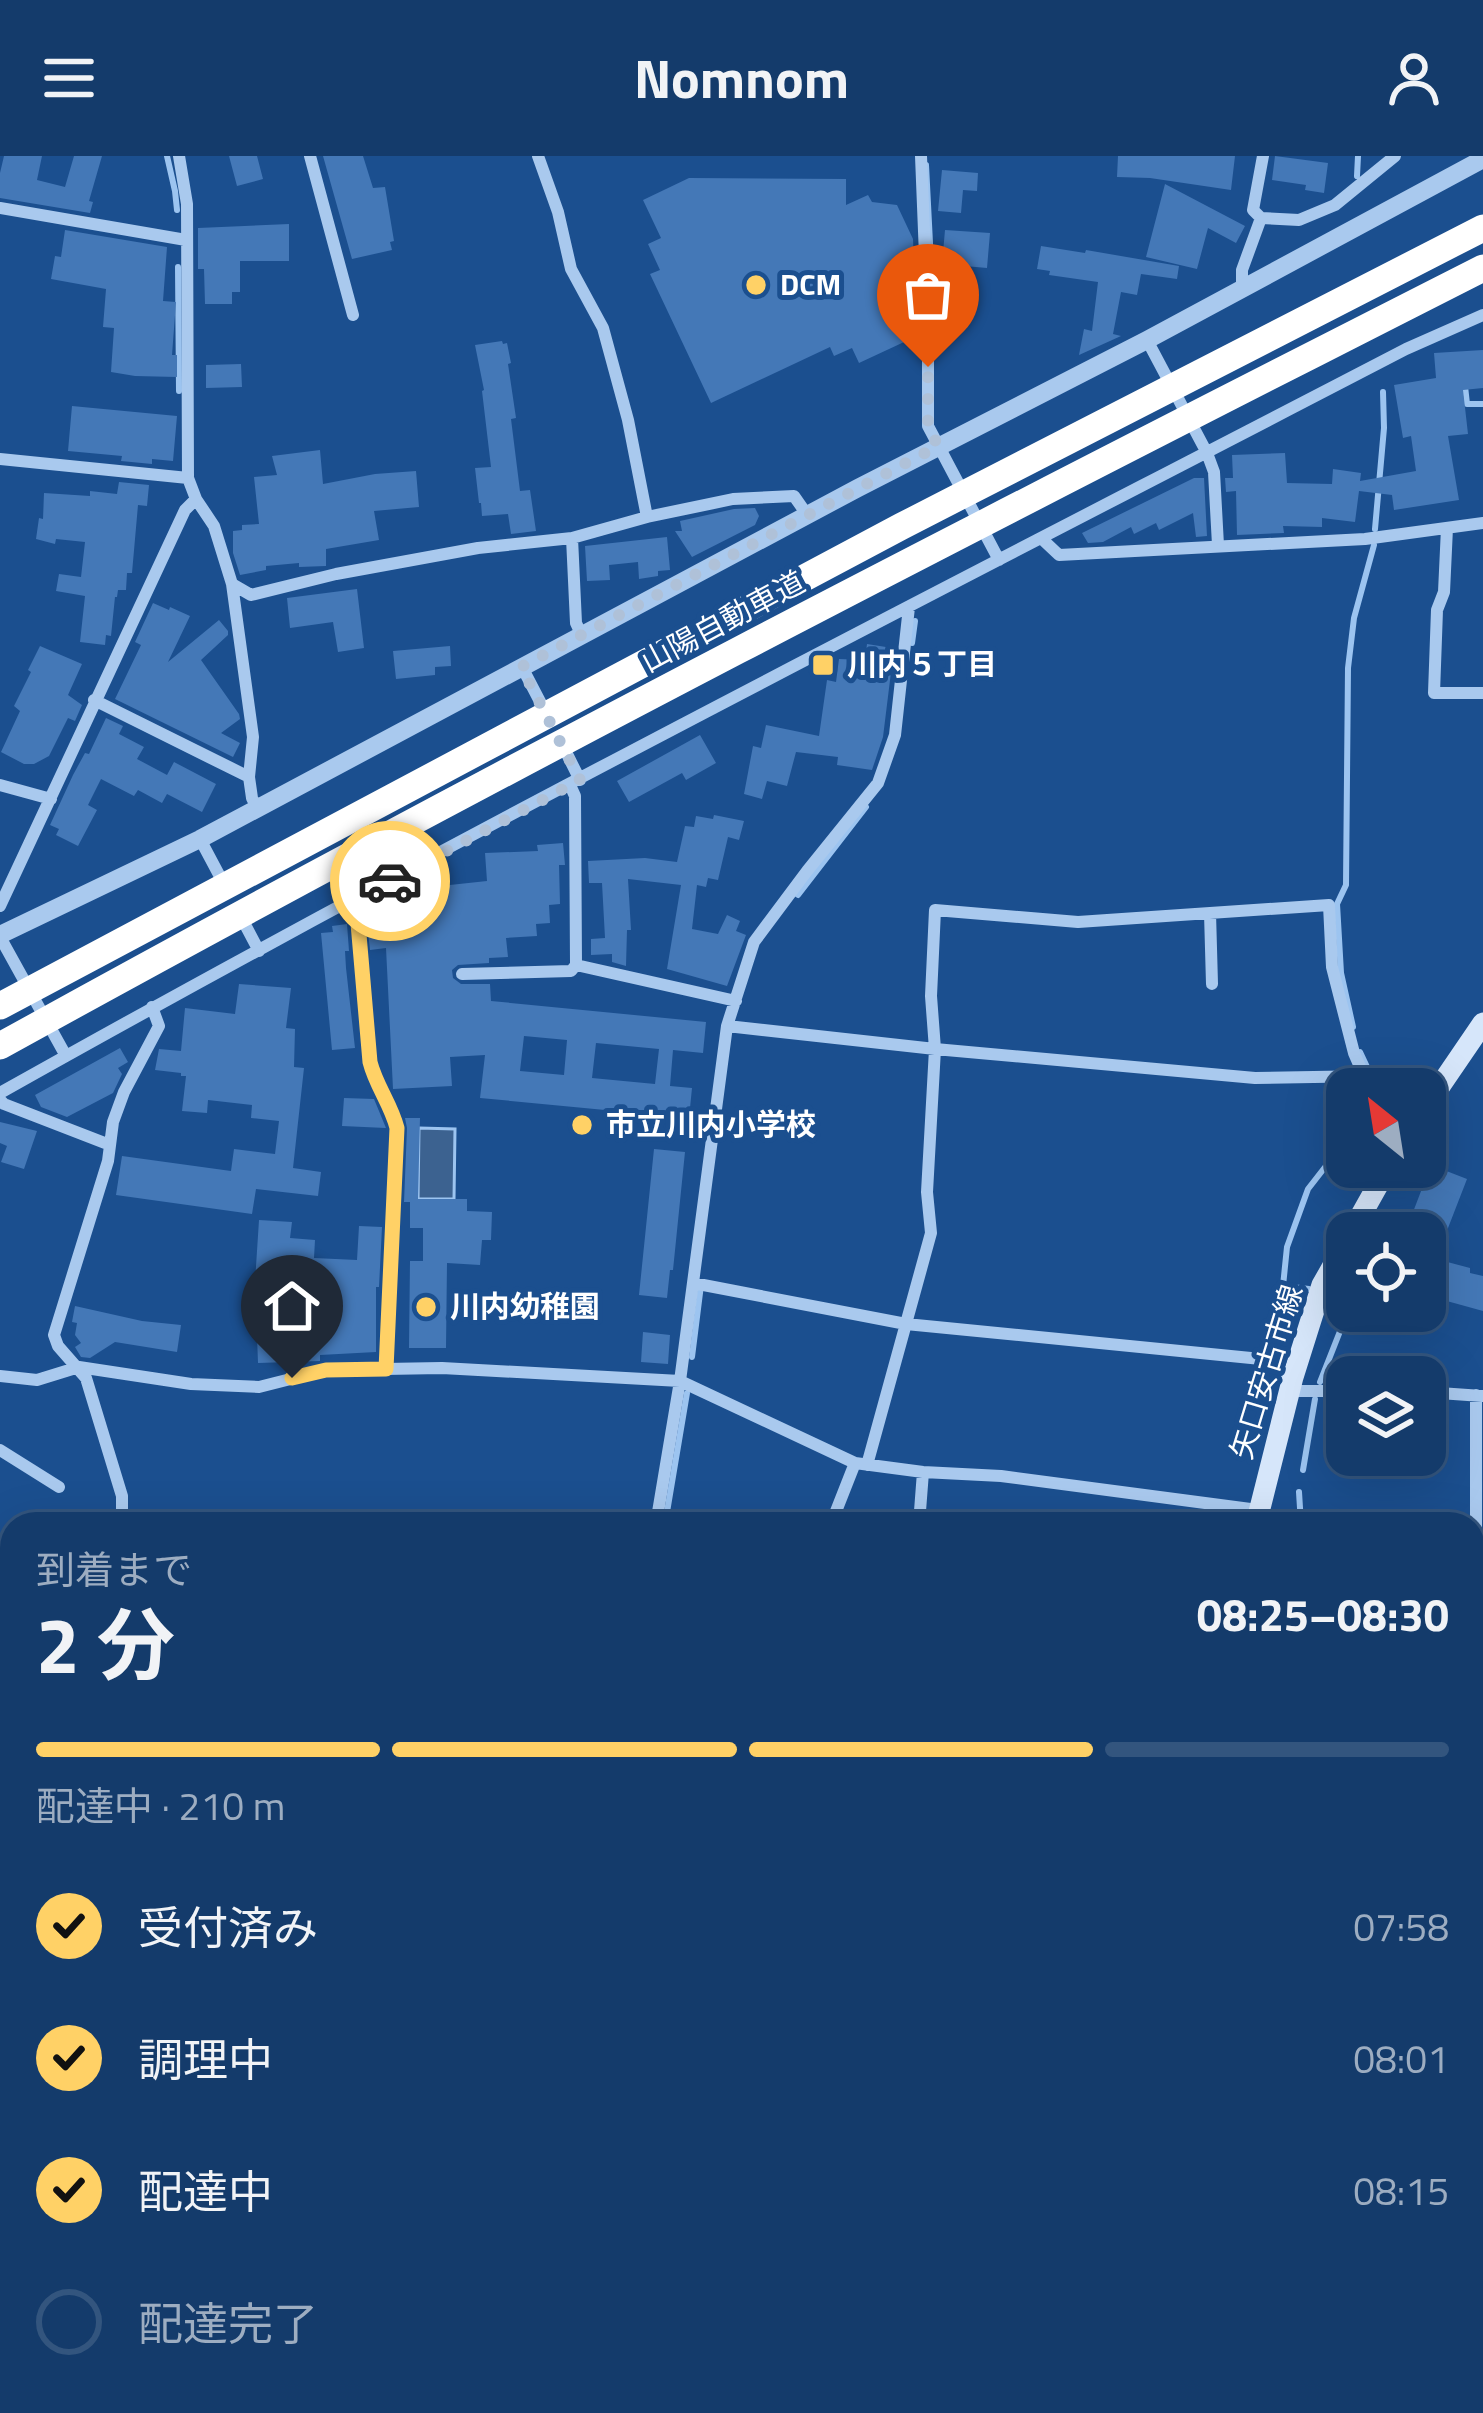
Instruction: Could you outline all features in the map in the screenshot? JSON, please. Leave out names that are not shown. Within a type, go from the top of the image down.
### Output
[{"type":"highway","name":"山陽自動車道","points":[[0,1006],[881,537],[1483,228]]},
{"type":"highway","name":"山陽自動車道","points":[[0,1046],[896,567],[1483,268]]},
{"type":"main road","points":[[1446,1077],[1483,1023]]},
{"type":"main road","name":"矢口安古市線","points":[[1258,1512],[1290,1384],[1326,1279]]},
{"type":"street","points":[[179,156],[187,204],[188,478],[214,526],[232,584],[254,737],[249,778],[257,808]]},
{"type":"street","points":[[310,156],[353,315]]},
{"type":"street","points":[[538,156],[571,269],[603,328],[647,517]]},
{"type":"street","points":[[921,156],[928,426],[999,560]]},
{"type":"street","points":[[1263,156],[1253,210],[1261,218],[1299,220],[1335,205],[1394,156]]},
{"type":"street","points":[[66,1055],[0,936],[200,839],[1483,159]]},
{"type":"street","points":[[0,208],[186,240]]},
{"type":"street","points":[[1242,289],[1243,270],[1261,218]]},
{"type":"street","points":[[110,1144],[4,1104],[0,1096],[152,1007],[909,607],[1406,349],[1483,315]]},
{"type":"street","points":[[1148,340],[1214,472],[1218,545]]},
{"type":"street","points":[[0,459],[188,478]]},
{"type":"street","points":[[232,584],[251,595],[478,548],[572,538],[733,499],[794,496],[808,516]]},
{"type":"street","points":[[0,906],[184,510],[196,499]]},
{"type":"street","points":[[1042,539],[1059,555],[1365,539],[1483,523]]},
{"type":"street","points":[[1448,528],[1444,592],[1437,610],[1434,693],[1483,693]]},
{"type":"street","points":[[572,538],[576,623],[582,635]]},
{"type":"street","points":[[658,1512],[727,1026],[754,942],[878,783],[895,735],[909,607]]},
{"type":"street","points":[[462,974],[571,971],[575,965],[575,783],[521,667]]},
{"type":"street","points":[[94,700],[249,778]]},
{"type":"street","points":[[0,785],[51,799]]},
{"type":"street","points":[[200,839],[259,951]]},
{"type":"street","points":[[356,900],[370,1062],[397,1128],[386,1369]]},
{"type":"street","points":[[837,1512],[861,1464],[931,1233],[927,1192],[935,1049],[931,996],[935,910],[1078,922],[1329,905],[1332,967],[1361,1068]]},
{"type":"street","points":[[1210,913],[1212,984]]},
{"type":"street","points":[[575,965],[736,1001]]},
{"type":"street","points":[[122,1512],[115,1467],[86,1378],[54,1335],[108,1161],[113,1122],[159,1026],[152,1007]]},
{"type":"street","points":[[727,1026],[1255,1078],[1326,1077]]},
{"type":"street","points":[[693,1282],[906,1324],[1261,1359],[1290,1384],[1326,1388]]},
{"type":"street","points":[[0,1376],[37,1380],[79,1367],[191,1384],[259,1388],[326,1370],[442,1368],[680,1381],[861,1464],[1001,1476],[1226,1512]]},
{"type":"street","points":[[1446,1394],[1480,1396],[1477,1512]]},
{"type":"street","points":[[0,1450],[59,1487]]},
{"type":"street","points":[[920,1512],[923,1472]]},
{"type":"water","points":[[419,1128],[455,1129],[454,1199],[418,1199]]},
{"type":"building","points":[[4,156],[42,156],[37,180],[65,187],[74,156],[102,156],[90,213],[0,198]]},
{"type":"building","points":[[229,156],[257,156],[263,179],[237,186]]},
{"type":"building","points":[[323,156],[363,156],[373,188],[385,187],[392,250],[352,259]]},
{"type":"building","points":[[1118,156],[1235,156],[1231,190],[1117,177]]},
{"type":"building","points":[[1275,156],[1328,163],[1324,193],[1272,180]]},
{"type":"building","points":[[942,170],[978,173],[977,191],[963,190],[961,213],[938,211]]},
{"type":"building","points":[[689,178],[846,179],[846,205],[868,195],[872,202],[897,205],[913,239],[917,336],[859,363],[852,348],[834,356],[830,347],[711,403],[650,274],[660,270],[648,244],[661,238],[643,200]]},
{"type":"building","points":[[1165,184],[1245,226],[1236,243],[1208,228],[1197,269],[1146,257]]},
{"type":"building","points":[[289,224],[289,261],[240,261],[240,292],[232,292],[232,304],[205,304],[204,269],[198,269],[198,228]]},
{"type":"building","points":[[65,230],[167,247],[163,301],[176,302],[172,355],[177,355],[177,377],[111,372],[114,328],[103,327],[106,289],[51,279]]},
{"type":"building","points":[[945,230],[990,233],[987,268],[942,264]]},
{"type":"building","points":[[1041,246],[1179,266],[1177,279],[1141,274],[1137,295],[1121,292],[1113,334],[1121,336],[1079,355],[1084,329],[1092,331],[1098,282],[1037,269]]},
{"type":"building","points":[[507,343],[511,363],[516,418],[511,419],[520,491],[530,490],[536,531],[511,534],[508,514],[482,516],[475,468],[491,467],[475,345]]},
{"type":"building","points":[[1483,350],[1483,388],[1463,390],[1468,434],[1448,436],[1459,500],[1394,510],[1392,495],[1359,491],[1355,522],[1322,518],[1322,527],[1283,526],[1284,533],[1237,535],[1236,491],[1226,492],[1225,478],[1233,478],[1232,455],[1285,453],[1287,483],[1332,484],[1333,469],[1361,473],[1360,481],[1416,471],[1411,436],[1403,438],[1394,385],[1436,378],[1434,353]]},
{"type":"building","points":[[241,364],[242,387],[206,388],[206,365]]},
{"type":"building","points":[[72,406],[177,416],[173,461],[152,459],[152,464],[68,451]]},
{"type":"building","points":[[320,450],[323,484],[416,471],[419,507],[374,511],[379,540],[326,549],[326,566],[266,566],[266,570],[240,575],[233,531],[259,524],[254,477],[277,475],[272,456]]},
{"type":"building","points":[[1194,478],[1204,478],[1207,536],[1196,537],[1193,513],[1159,530],[1156,523],[1134,534],[1131,527],[1103,542],[1088,543],[1082,533]]},
{"type":"building","points":[[119,482],[149,485],[147,506],[138,505],[132,573],[127,573],[126,590],[118,590],[115,597],[111,636],[106,635],[105,645],[80,642],[85,596],[56,591],[59,574],[81,577],[85,542],[56,539],[55,544],[36,539],[44,493],[117,494]]},
{"type":"building","points":[[755,508],[759,516],[755,525],[692,557],[675,531],[682,531],[680,521]]},
{"type":"building","points":[[667,537],[670,570],[639,579],[638,562],[609,565],[610,580],[587,581],[585,546]]},
{"type":"building","points":[[357,589],[364,648],[338,652],[333,622],[290,628],[287,598]]},
{"type":"building","points":[[153,603],[190,616],[168,662],[219,620],[228,631],[201,660],[239,714],[240,719],[221,733],[240,743],[233,757],[115,699],[141,645],[135,642]]},
{"type":"building","points":[[867,644],[886,647],[884,663],[892,664],[883,737],[872,770],[837,765],[838,757],[796,752],[787,786],[767,781],[762,799],[744,794],[753,746],[761,748],[766,725],[819,736],[827,680],[836,682],[839,659],[865,660]]},
{"type":"building","points":[[40,646],[82,664],[68,695],[82,705],[75,721],[68,718],[49,756],[24,764],[1,752],[20,711],[14,706]]},
{"type":"building","points":[[450,646],[451,666],[435,667],[435,675],[396,679],[393,651]]},
{"type":"building","points":[[106,718],[123,726],[119,734],[144,747],[137,759],[167,775],[174,762],[216,784],[202,812],[167,794],[162,803],[138,790],[134,796],[101,779],[88,805],[97,810],[78,846],[56,835],[59,829],[50,825]]},
{"type":"building","points":[[700,735],[716,763],[686,780],[682,773],[629,802],[617,781]]},
{"type":"building","points":[[714,815],[744,821],[739,840],[728,837],[718,880],[708,878],[706,887],[697,885],[692,929],[718,934],[727,915],[740,921],[736,931],[746,935],[727,986],[667,969],[681,885],[628,879],[631,930],[627,930],[626,966],[612,962],[612,954],[591,955],[591,939],[605,938],[602,883],[589,883],[588,861],[645,858],[677,862],[685,826],[694,827],[696,816],[713,819]]},
{"type":"building","points":[[563,843],[560,904],[549,905],[550,923],[536,924],[537,936],[506,938],[508,957],[458,965],[452,970],[453,978],[461,984],[490,984],[491,1001],[706,1022],[703,1053],[673,1050],[670,1086],[692,1088],[689,1118],[480,1098],[485,1055],[450,1057],[452,1086],[393,1089],[386,948],[370,950],[368,932],[396,930],[394,891],[487,881],[485,853],[538,851],[537,845]],"holes":[[[524,1036],[567,1040],[564,1075],[520,1071]],[[596,1043],[659,1049],[655,1084],[592,1078]]]},
{"type":"building","points":[[347,924],[346,968],[355,1048],[332,1050],[321,933]]},
{"type":"building","points":[[239,984],[291,988],[286,1028],[295,1029],[294,1067],[304,1068],[293,1168],[321,1172],[318,1196],[256,1189],[252,1214],[116,1195],[122,1156],[231,1171],[234,1149],[275,1154],[279,1121],[251,1118],[252,1105],[208,1100],[207,1113],[182,1111],[186,1076],[155,1070],[159,1049],[181,1051],[185,1008],[235,1014]]},
{"type":"building","points":[[120,1048],[128,1062],[118,1068],[122,1074],[113,1093],[67,1117],[41,1107],[35,1095]]},
{"type":"building","points":[[344,1098],[374,1099],[386,1128],[342,1126]]},
{"type":"building","points":[[405,1118],[420,1118],[418,1199],[467,1199],[467,1211],[492,1212],[491,1240],[482,1240],[480,1265],[447,1263],[446,1348],[409,1348],[410,1261],[423,1261],[423,1228],[410,1228],[410,1202],[404,1202]]},
{"type":"building","points":[[0,1122],[37,1131],[24,1169],[1,1162],[7,1146],[0,1143]]},
{"type":"building","points":[[654,1149],[685,1152],[667,1298],[639,1295]]},
{"type":"building","points":[[1446,1171],[1467,1179],[1446,1233],[1446,1212],[1413,1212],[1422,1188],[1446,1188]]},
{"type":"building","points":[[259,1220],[292,1222],[290,1238],[315,1240],[314,1258],[357,1260],[359,1226],[382,1227],[376,1352],[320,1355],[320,1361],[258,1363]]},
{"type":"building","points":[[1446,1262],[1483,1276],[1483,1311],[1446,1301]]},
{"type":"building","points":[[75,1306],[181,1325],[177,1352],[115,1342],[90,1358],[81,1357],[75,1347],[81,1343],[75,1335],[77,1323],[72,1322]]},
{"type":"building","points":[[643,1332],[670,1335],[668,1364],[641,1362]]},
{"type":"waterway","points":[[167,156],[177,210]]},
{"type":"waterway","points":[[1357,176],[1358,156]]},
{"type":"waterway","points":[[926,165],[933,302]]},
{"type":"waterway","points":[[178,267],[179,391]]},
{"type":"waterway","points":[[1465,386],[1467,404],[1483,404]]},
{"type":"waterway","points":[[1375,529],[1383,392]]},
{"type":"waterway","points":[[1353,1027],[1341,973],[1337,904],[1346,885],[1348,668],[1354,618],[1374,545]]},
{"type":"waterway","points":[[912,643],[915,621]]},
{"type":"waterway","points":[[798,895],[866,807]]},
{"type":"waterway","points":[[1360,1052],[1368,1068]]},
{"type":"waterway","points":[[1309,1289],[1283,1286],[1287,1247],[1308,1189],[1326,1166]]},
{"type":"waterway","points":[[692,1357],[701,1285]]},
{"type":"waterway","points":[[1320,1382],[1340,1332]]},
{"type":"waterway","points":[[667,1512],[687,1393]]},
{"type":"waterway","points":[[1303,1470],[1315,1399]]},
{"type":"waterway","points":[[1299,1492],[1300,1512]]},
{"type":"way so far","points":[[390,881],[580,780],[521,667],[938,446],[928,426],[928,367]]},
{"type":"place","name":"DCM","points":[[756,285]]},
{"type":"place","name":"川内５丁目","points":[[823,665]]},
{"type":"place","name":"市立川内小学校","points":[[582,1125]]},
{"type":"place","name":"川内幼稚園","points":[[426,1307]]},
{"type":"route","points":[[292,1378],[326,1370],[386,1369],[397,1128],[370,1062],[356,900],[390,881]]}]
